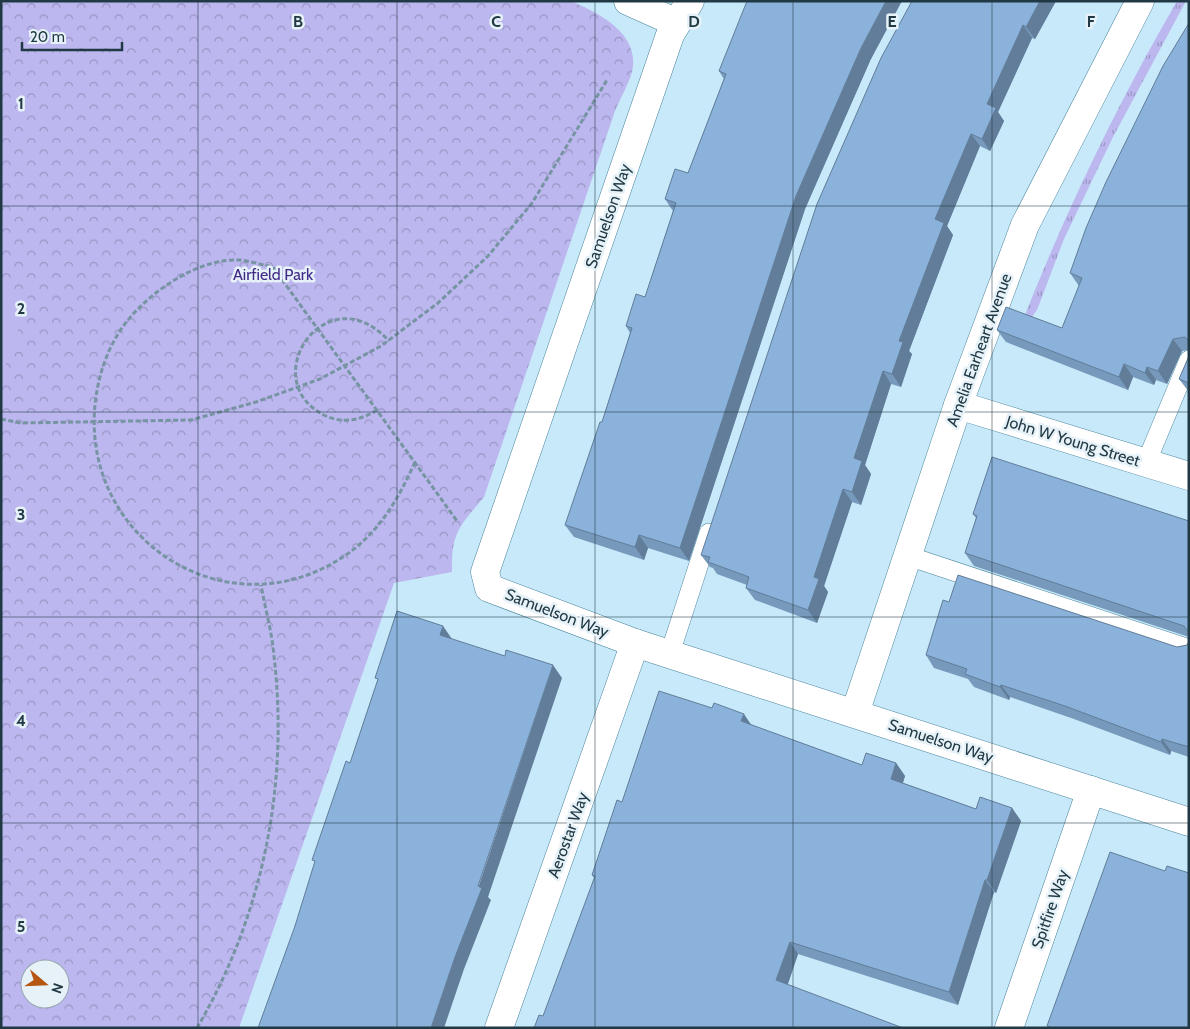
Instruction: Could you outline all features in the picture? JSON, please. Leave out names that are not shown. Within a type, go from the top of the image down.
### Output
[{"type":"street","points":[[628,1],[684,12]]},
{"type":"street","name":"Amelia Earheart Avenue","points":[[855,713],[958,405],[1025,225],[1140,1]]},
{"type":"street","name":"Samuelson Way","points":[[684,12],[670,35],[485,572],[489,588],[670,654],[1189,822]]},
{"type":"street","name":"John W Young Street","points":[[958,405],[1189,476]]},
{"type":"street","name":"Aerostar Way","points":[[499,1028],[635,642]]},
{"type":"street","name":"Spitfire Way","points":[[1009,1028],[1091,790]]},
{"type":"lane","points":[[1146,463],[1189,360]]},
{"type":"lane","points":[[670,654],[716,513]]},
{"type":"lane","points":[[908,556],[1189,649]]},
{"type":"path","points":[[1,418],[21,423],[192,420],[256,402],[320,379],[389,341],[438,303],[488,256],[532,203],[607,80]]},
{"type":"path","points":[[415,462],[402,490],[386,516],[366,538],[343,557],[318,570],[290,581],[261,585],[208,578],[181,566],[156,551],[134,532],[103,480],[95,450],[92,422],[97,386],[108,352],[125,321],[152,295],[179,278],[208,265],[240,260],[273,268],[415,462],[457,521]]},
{"type":"path","points":[[377,410],[368,416],[351,421],[333,419],[317,412],[304,399],[298,387],[295,368],[298,353],[306,338],[317,328],[332,320],[348,318],[363,321],[378,328],[389,341]]},
{"type":"path","points":[[198,1028],[211,1005],[241,939],[263,872],[275,800],[279,727],[274,655],[261,585]]},
{"type":"green space","name":"Airfield Park","points":[[1,1],[571,1],[605,19],[624,36],[630,47],[633,59],[632,72],[615,111],[484,497],[463,523],[455,538],[452,572],[394,583],[239,1028],[1,1028]]},
{"type":"green space","points":[[1177,1],[1186,1],[1113,137],[1064,239],[1037,310],[1022,331],[1019,330],[1054,245],[1092,162],[1132,81]]},
{"type":"green space","points":[[1,289],[29,299],[3,372],[1,371]]},
{"type":"building","points":[[747,1],[886,1],[861,48],[796,196],[680,548],[639,535],[635,547],[565,525],[600,422],[602,422],[632,328],[626,326],[636,294],[645,297],[676,203],[665,199],[675,169],[688,173],[726,74],[719,71]]},
{"type":"building","points":[[912,1],[1040,1],[1026,27],[1023,25],[987,104],[996,108],[982,139],[971,134],[935,219],[944,223],[899,341],[903,342],[892,374],[883,371],[854,458],[862,461],[852,492],[843,489],[814,577],[819,579],[808,610],[746,588],[749,577],[708,562],[710,557],[701,555],[817,204],[881,58]]},
{"type":"building","points":[[1189,23],[1189,342],[1185,337],[1173,339],[1158,371],[1147,367],[1145,373],[1124,364],[1119,377],[997,330],[1006,307],[1062,328],[1082,278],[1070,273],[1086,228],[1106,182],[1163,66]]},
{"type":"building","points":[[1189,356],[1189,383],[1179,379]]},
{"type":"building","points":[[992,457],[1189,521],[1189,632],[1184,626],[965,553],[977,516],[973,514]]},
{"type":"building","points":[[958,575],[1177,647],[1187,645],[1189,641],[1189,747],[1162,739],[1161,742],[1065,706],[1001,685],[1000,687],[965,674],[967,669],[926,655],[943,600],[949,602]]},
{"type":"building","points":[[397,611],[443,626],[440,635],[505,656],[506,650],[553,665],[478,886],[482,888],[455,957],[431,1028],[258,1028],[295,926],[315,861],[312,860],[346,761],[350,763],[378,679],[375,678]]},
{"type":"building","points":[[659,691],[712,708],[714,703],[744,714],[741,721],[862,765],[866,753],[896,763],[891,779],[976,809],[980,797],[1012,808],[987,880],[985,880],[949,992],[790,942],[776,980],[903,1028],[534,1028],[539,1015],[543,1016],[595,876],[592,875],[617,800],[622,802]]},
{"type":"building","points":[[1110,852],[1165,871],[1167,866],[1189,873],[1189,1028],[1053,1028],[1047,1026]]}]
